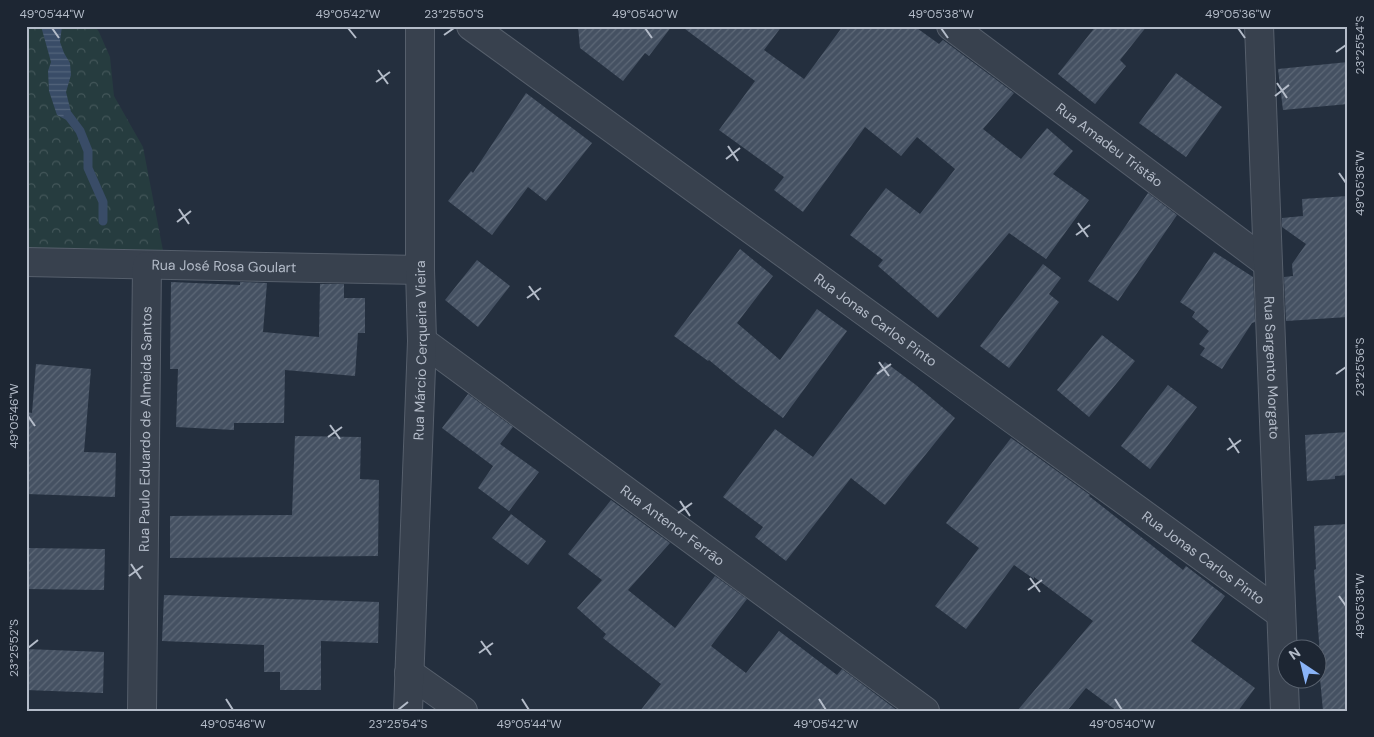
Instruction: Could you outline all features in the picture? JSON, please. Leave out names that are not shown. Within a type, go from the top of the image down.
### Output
[{"type":"street","name":"Rua Márcio Cerqueira Vieira","points":[[408,711],[422,341],[420,270],[420,26]]},
{"type":"street","name":"Rua Jonas Carlos Pinto","points":[[470,26],[1281,614]]},
{"type":"street","name":"Rua Amadeu Tristão","points":[[950,26],[1267,263]]},
{"type":"street","name":"Rua Sargento Morgato","points":[[1259,26],[1285,711]]},
{"type":"street","name":"Rua José Rosa Goulart","points":[[26,262],[147,266],[420,270]]},
{"type":"street","name":"Rua Paulo Eduardo de Almeida Santos","points":[[142,711],[147,266]]},
{"type":"street","name":"Rua Antenor Ferrão","points":[[422,341],[925,711]]},
{"type":"street","points":[[410,673],[463,711]]},
{"type":"green space","points":[[26,26],[95,26],[99,32],[110,57],[114,96],[143,147],[166,266],[26,262]]},
{"type":"water","points":[[41,26],[62,26],[60,42],[70,63],[71,75],[66,92],[74,124],[57,115],[49,91],[48,71],[51,62]]},
{"type":"building","points":[[578,26],[672,26],[649,56],[645,53],[623,81],[580,48]]},
{"type":"building","points":[[681,26],[782,26],[764,50],[804,79],[843,26],[914,26],[939,44],[943,40],[1014,93],[983,129],[1021,159],[1047,128],[1073,151],[1053,174],[1089,200],[1046,259],[1009,233],[938,318],[878,266],[883,260],[850,235],[886,188],[920,214],[955,169],[917,137],[901,156],[865,127],[803,212],[774,190],[784,177],[719,130],[755,81]]},
{"type":"building","points":[[1096,26],[1147,26],[1120,60],[1126,66],[1095,104],[1058,74]]},
{"type":"building","points":[[1348,62],[1348,104],[1283,110],[1278,69]]},
{"type":"building","points":[[1176,73],[1222,107],[1186,157],[1139,123]]},
{"type":"building","points":[[526,93],[592,143],[546,201],[528,187],[492,235],[448,201],[471,171],[473,173]]},
{"type":"building","points":[[1148,193],[1177,215],[1118,301],[1088,281]]},
{"type":"building","points":[[1348,196],[1348,317],[1286,321],[1284,277],[1293,276],[1292,264],[1306,244],[1282,227],[1282,218],[1303,216],[1302,199]]},
{"type":"building","points":[[740,249],[773,276],[737,323],[780,360],[817,309],[847,331],[783,418],[709,360],[674,336]]},
{"type":"building","points":[[1214,252],[1253,277],[1255,322],[1252,323],[1222,369],[1200,355],[1205,348],[1199,344],[1209,331],[1192,317],[1195,312],[1180,302]]},
{"type":"building","points":[[477,260],[510,286],[478,327],[445,300]]},
{"type":"building","points":[[1043,264],[1061,278],[1049,294],[1059,302],[1009,368],[980,346]]},
{"type":"building","points":[[171,282],[240,285],[240,282],[267,283],[263,332],[319,337],[320,284],[344,284],[344,298],[365,298],[365,333],[358,333],[355,376],[285,370],[284,423],[234,423],[234,430],[176,427],[178,369],[170,369]]},
{"type":"building","points":[[1102,335],[1135,361],[1089,417],[1057,390]]},
{"type":"building","points":[[885,362],[955,418],[885,505],[851,478],[786,561],[755,537],[763,527],[723,497],[775,429],[813,457]]},
{"type":"building","points":[[36,364],[91,369],[84,452],[116,453],[115,497],[26,494],[26,412],[32,413]]},
{"type":"building","points":[[1168,385],[1197,407],[1150,469],[1121,446]]},
{"type":"building","points":[[468,394],[513,427],[500,444],[539,472],[509,511],[478,488],[493,466],[442,428]]},
{"type":"building","points":[[1348,432],[1348,475],[1335,476],[1335,479],[1307,481],[1305,435]]},
{"type":"building","points":[[295,436],[361,437],[360,479],[379,480],[378,556],[170,558],[170,516],[292,515]]},
{"type":"building","points":[[1011,438],[1090,495],[1183,570],[1186,566],[1225,596],[1191,641],[1255,688],[1238,711],[1117,711],[1086,688],[1067,711],[1017,711],[1093,621],[1034,577],[1034,579],[1014,565],[966,629],[935,606],[979,548],[946,523]]},
{"type":"building","points":[[611,500],[670,543],[628,590],[675,628],[715,576],[747,599],[711,646],[746,673],[779,631],[837,675],[842,669],[898,711],[640,711],[661,684],[603,638],[606,634],[577,608],[602,580],[568,554]]},
{"type":"building","points":[[511,514],[546,541],[528,565],[492,538]]},
{"type":"building","points":[[1348,524],[1348,711],[1323,711],[1321,690],[1326,690],[1326,640],[1319,640],[1314,570],[1316,569],[1314,526]]},
{"type":"building","points":[[26,548],[105,549],[104,590],[26,589]]},
{"type":"building","points":[[164,595],[379,602],[378,643],[321,641],[321,690],[280,690],[280,672],[264,672],[264,645],[162,641]]},
{"type":"building","points":[[26,649],[104,652],[103,693],[26,690]]},
{"type":"waterway","points":[[68,115],[80,131],[88,151],[88,168],[103,202],[103,221]]}]
